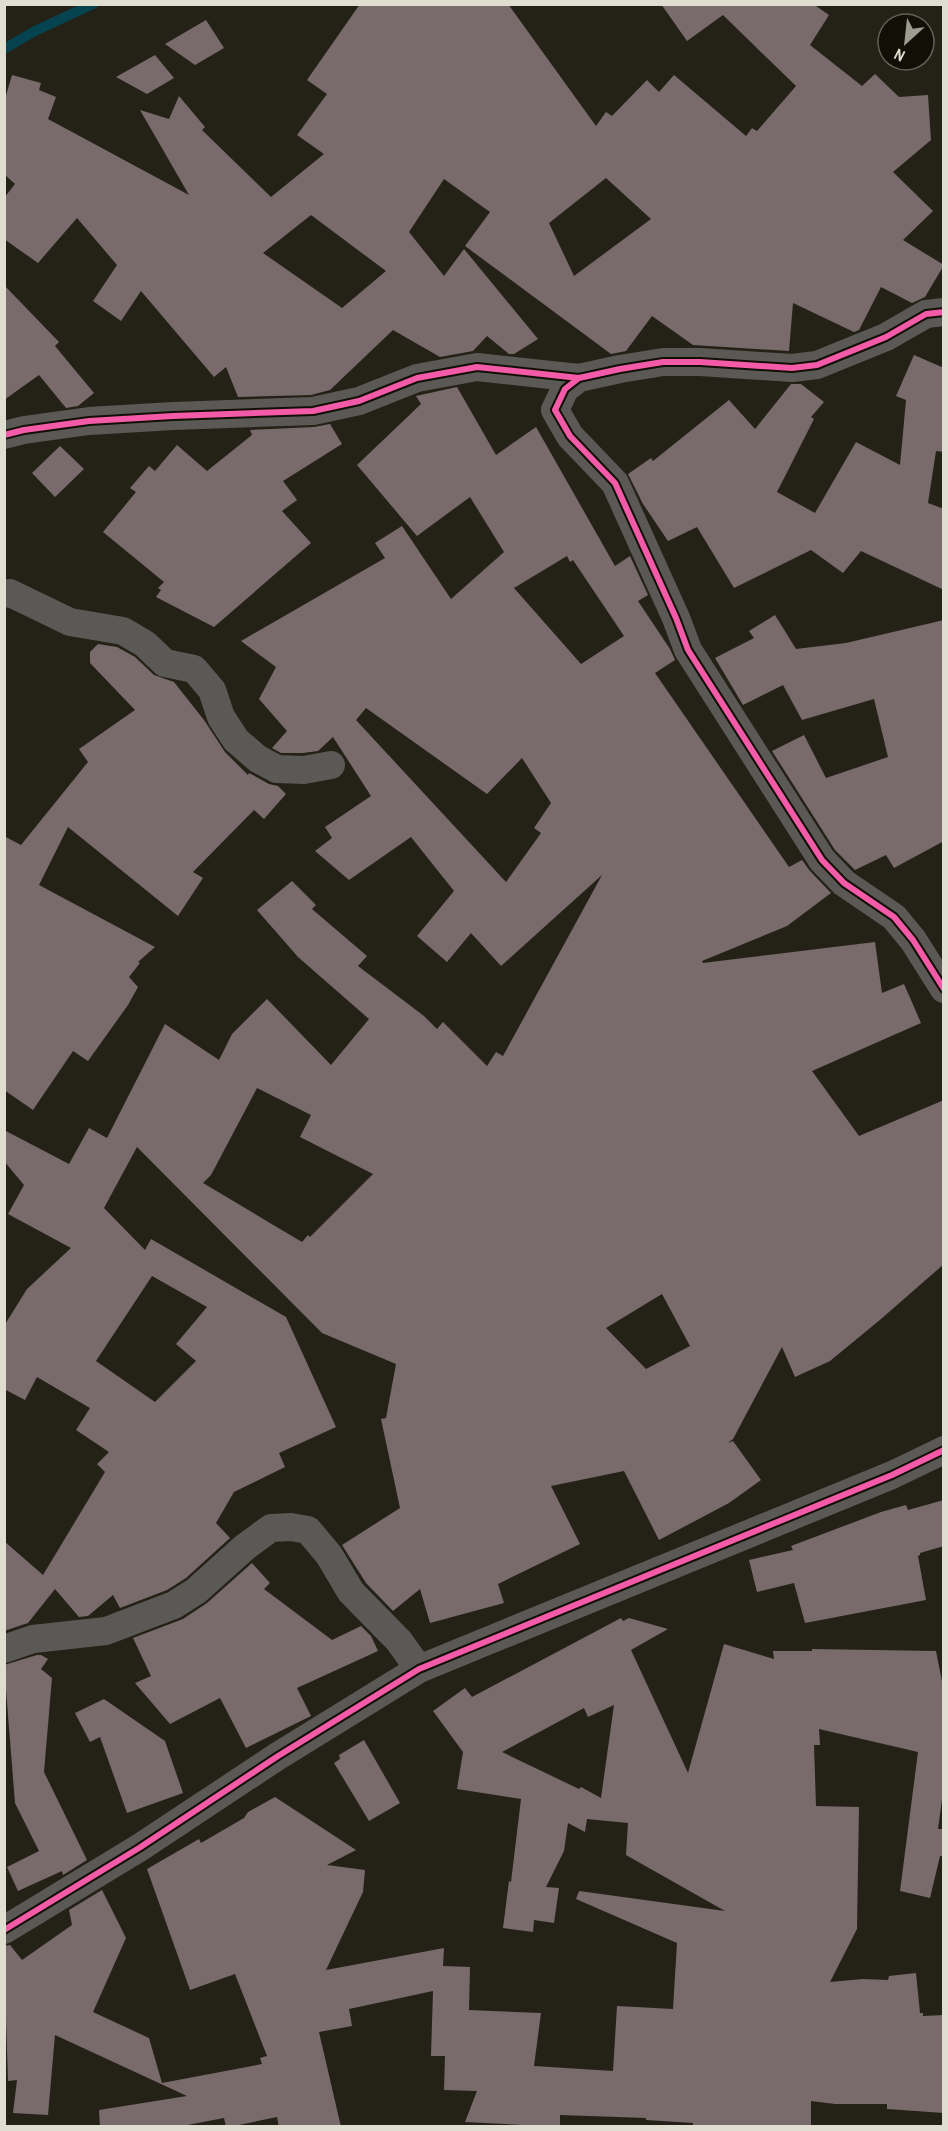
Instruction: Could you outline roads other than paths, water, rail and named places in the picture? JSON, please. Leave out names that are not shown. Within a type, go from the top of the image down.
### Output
[{"type":"street","points":[[4,435],[88,421],[313,411],[359,400],[417,378],[477,367],[579,378],[663,362],[792,368],[818,365],[886,337],[926,314],[944,312]]},
{"type":"street","points":[[579,378],[565,389],[555,410],[570,435],[615,483],[688,650],[822,860],[844,883],[894,917],[920,949],[944,989]]},
{"type":"street","points":[[4,594],[10,593],[70,622],[123,631],[145,644],[165,663],[194,669],[212,690],[221,717],[236,740],[258,759],[277,769],[304,770],[331,765]]},
{"type":"street","points":[[4,1930],[139,1848],[278,1756],[419,1669],[892,1475],[944,1450]]},
{"type":"street","points":[[4,1649],[33,1640],[106,1631],[174,1605],[196,1591],[245,1547],[271,1528],[291,1527],[308,1530],[328,1555],[351,1592],[399,1641],[419,1669]]},
{"type":"waterway","points":[[4,49],[35,31],[93,4]]}]
